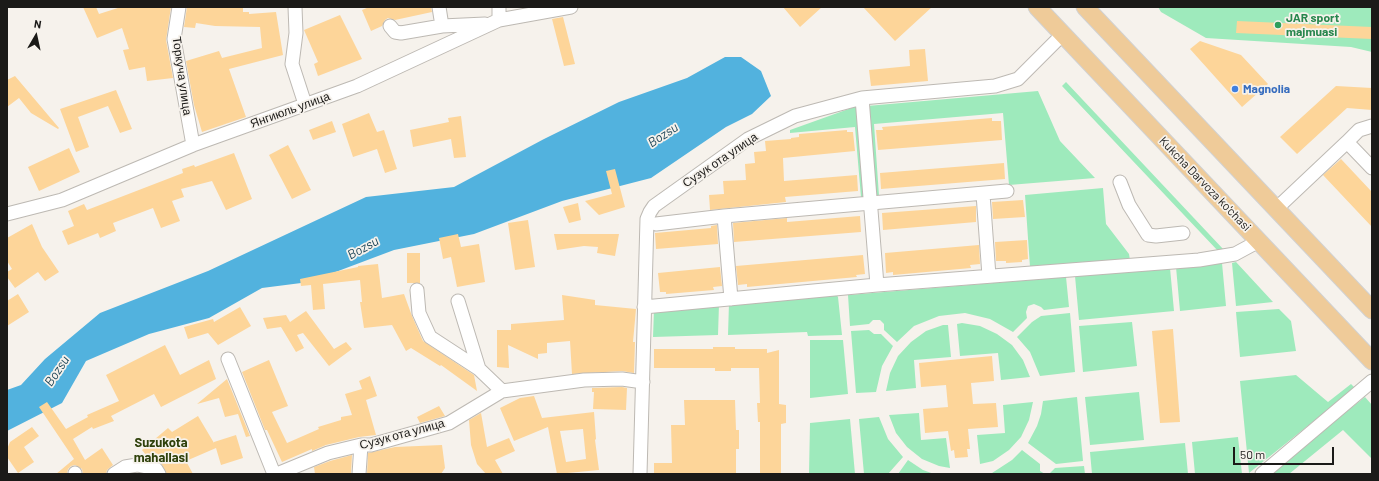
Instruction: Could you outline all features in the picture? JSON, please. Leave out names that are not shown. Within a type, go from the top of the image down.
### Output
[{"type":"main road","name":"Kukcha Darvoza ko'chasi","points":[[1037,7],[1372,361]]},
{"type":"main road","points":[[1085,7],[1372,310]]},
{"type":"street","name":"Торкуча улица","points":[[178,7],[174,39],[193,144]]},
{"type":"street","points":[[295,7],[296,33],[292,64],[305,104]]},
{"type":"street","points":[[440,7],[442,26]]},
{"type":"street","name":"Янгиюль улица","points":[[7,214],[62,200],[193,144],[357,86],[496,17],[571,7]]},
{"type":"street","points":[[390,26],[395,32],[401,33],[496,17]]},
{"type":"street","name":"Сузук ота улица","points":[[640,474],[647,219],[654,206],[748,139],[795,116],[862,98],[995,86],[1018,79],[1063,34]]},
{"type":"street","points":[[862,98],[877,285]]},
{"type":"street","points":[[1276,209],[1359,130],[1372,126]]},
{"type":"street","points":[[1347,142],[1372,168]]},
{"type":"street","points":[[1120,182],[1129,206],[1148,235],[1156,236],[1184,233]]},
{"type":"street","points":[[656,224],[724,216],[1007,191]]},
{"type":"street","points":[[983,194],[988,276]]},
{"type":"street","points":[[724,216],[731,299]]},
{"type":"street","points":[[644,307],[877,285],[1218,257],[1235,254],[1259,241]]},
{"type":"street","points":[[417,290],[419,313],[430,337],[479,369],[502,391]]},
{"type":"street","points":[[458,301],[479,369]]},
{"type":"street","points":[[228,359],[275,474]]},
{"type":"street","name":"Сузук ота улица","points":[[275,474],[328,453],[361,445],[371,445],[448,423],[502,391],[584,380],[622,379],[643,382]]},
{"type":"street","points":[[1262,474],[1372,381]]},
{"type":"street","points":[[359,474],[361,445]]},
{"type":"street","points":[[114,474],[125,467],[137,464],[156,469],[159,474]]},
{"type":"green space","name":"JAR sport majmuasi","points":[[1158,7],[1372,7],[1372,52],[1351,47],[1206,38],[1161,12]]},
{"type":"green space","points":[[1066,82],[1224,250],[1218,251],[1062,86]]},
{"type":"green space","points":[[1038,91],[1060,141],[1095,178],[1009,185],[1003,113],[874,124],[879,196],[876,197],[867,106]]},
{"type":"green space","points":[[857,106],[864,197],[861,197],[855,127],[790,133],[790,130]]},
{"type":"green space","points":[[1103,188],[1106,224],[1129,254],[1130,260],[1030,267],[1025,195]]},
{"type":"green space","points":[[1236,262],[1273,302],[1236,306],[1232,263]]},
{"type":"green space","points":[[1222,263],[1226,306],[1180,311],[1176,267]]},
{"type":"green space","points":[[1170,268],[1174,311],[1079,320],[1075,276]]},
{"type":"green space","points":[[1066,277],[1069,307],[1044,310],[1034,304],[1028,306],[1026,312],[1027,318],[1013,332],[990,319],[965,313],[939,316],[914,326],[897,342],[884,330],[884,324],[880,320],[873,320],[869,324],[850,326],[848,295]]},
{"type":"green space","points":[[835,293],[838,297],[842,335],[808,336],[807,332],[728,335],[729,303]]},
{"type":"green space","points":[[719,304],[718,335],[653,337],[654,310]]},
{"type":"green space","points":[[1279,309],[1291,321],[1296,351],[1240,357],[1236,312]]},
{"type":"green space","points":[[1070,313],[1075,372],[1040,376],[1030,352],[1017,337],[1032,322],[1041,316]]},
{"type":"green space","points":[[1132,322],[1137,366],[1083,372],[1079,326]]},
{"type":"green space","points":[[962,323],[980,326],[997,334],[1012,345],[1023,360],[1030,377],[1001,380],[998,353],[960,356],[957,324]]},
{"type":"green space","points":[[943,325],[948,325],[951,357],[914,360],[916,388],[886,391],[890,373],[898,356],[911,342],[926,331]]},
{"type":"green space","points":[[869,330],[874,334],[881,334],[893,346],[882,366],[876,392],[856,393],[851,331]]},
{"type":"green space","points":[[810,340],[843,340],[848,394],[810,398]]},
{"type":"green space","points":[[1296,375],[1328,402],[1351,384],[1355,388],[1249,473],[1240,381]]},
{"type":"green space","points":[[1139,392],[1144,440],[1090,445],[1085,397]]},
{"type":"green space","points":[[1077,397],[1083,461],[1056,464],[1028,443],[1037,426],[1043,401]]},
{"type":"green space","points":[[1365,397],[1372,405],[1372,459],[1343,430],[1289,474],[1267,474]]},
{"type":"green space","points":[[1033,402],[1029,420],[1021,437],[1009,450],[993,461],[980,464],[977,435],[1005,433],[1003,405]]},
{"type":"green space","points":[[919,413],[921,440],[946,438],[950,468],[939,466],[922,459],[907,447],[896,433],[889,415]]},
{"type":"green space","points":[[879,417],[888,439],[903,457],[888,474],[864,474],[859,419]]},
{"type":"green space","points":[[850,419],[855,474],[809,474],[810,423]]},
{"type":"green space","points":[[1238,437],[1242,474],[1195,474],[1192,442]]},
{"type":"green space","points":[[1185,443],[1188,474],[1092,474],[1090,452]]},
{"type":"green space","points":[[1022,450],[1040,464],[1040,471],[1045,474],[986,474],[992,473],[1012,460]]},
{"type":"green space","points":[[908,460],[923,470],[934,474],[898,474]]},
{"type":"green space","points":[[1084,466],[1085,474],[1049,474],[1055,468]]},
{"type":"water","name":"Bozsu","points":[[725,57],[741,57],[761,71],[771,96],[752,114],[726,127],[651,178],[562,201],[474,234],[394,250],[309,282],[262,288],[209,318],[149,334],[86,361],[62,403],[7,431],[7,390],[21,385],[45,359],[100,313],[208,271],[366,197],[454,187],[544,139],[619,102],[687,78]]},
{"type":"building","points":[[83,7],[96,7],[99,14],[121,7],[171,7],[166,40],[173,78],[147,81],[145,67],[129,70],[123,50],[129,49],[122,28],[97,38]]},
{"type":"building","points":[[187,7],[243,7],[243,12],[249,12],[249,14],[276,12],[283,55],[229,69],[246,117],[202,132],[194,105],[186,61],[219,51],[222,58],[262,48],[260,27],[215,26],[196,23],[195,28],[184,27]]},
{"type":"building","points":[[369,7],[431,7],[432,12],[395,20],[388,18],[382,26],[371,31],[362,10]]},
{"type":"building","points":[[783,7],[822,7],[800,27]]},
{"type":"building","points":[[863,7],[932,7],[895,41]]},
{"type":"building","points":[[340,15],[362,59],[318,76],[314,64],[318,62],[304,30]]},
{"type":"building","points":[[563,17],[575,64],[564,66],[552,19]]},
{"type":"building","points":[[1237,21],[1372,27],[1372,39],[1236,33]]},
{"type":"building","points":[[1200,41],[1241,55],[1268,84],[1242,107],[1190,49]]},
{"type":"building","points":[[925,49],[928,81],[871,86],[869,70],[910,66],[909,50]]},
{"type":"building","points":[[15,76],[59,128],[58,129],[31,113],[19,98],[7,107],[7,80]]},
{"type":"building","points":[[1336,86],[1372,88],[1372,110],[1347,108],[1297,154],[1280,137]]},
{"type":"building","points":[[116,90],[132,129],[120,133],[108,106],[78,117],[89,147],[76,152],[60,109]]},
{"type":"building","points":[[369,113],[377,132],[384,130],[397,169],[385,173],[377,149],[353,157],[342,124]]},
{"type":"building","points":[[461,116],[466,157],[454,158],[451,139],[413,147],[410,130],[449,122],[448,118]]},
{"type":"building","points":[[992,118],[992,121],[1001,121],[1002,140],[878,150],[876,130],[883,130],[882,127]]},
{"type":"building","points":[[332,121],[336,132],[313,140],[309,130]]},
{"type":"building","points":[[847,130],[847,132],[853,132],[855,151],[783,158],[784,181],[857,175],[858,191],[785,197],[786,202],[710,210],[709,195],[724,194],[723,181],[746,180],[745,164],[755,163],[754,152],[766,151],[765,141],[791,139],[799,137],[799,134]]},
{"type":"building","points":[[288,145],[311,190],[292,199],[269,155]]},
{"type":"building","points":[[69,148],[80,172],[39,191],[28,167]]},
{"type":"building","points":[[234,153],[252,199],[226,210],[212,181],[181,189],[184,197],[172,201],[180,221],[161,228],[153,208],[113,223],[116,231],[100,238],[98,233],[68,245],[62,231],[74,226],[68,211],[84,204],[87,210],[183,173],[182,169],[194,165],[195,167]]},
{"type":"building","points":[[1341,159],[1372,192],[1372,227],[1323,175]]},
{"type":"building","points":[[1004,163],[1005,179],[881,189],[880,173]]},
{"type":"building","points":[[615,169],[625,207],[599,215],[585,201],[612,194],[606,171]]},
{"type":"building","points":[[1023,200],[1025,217],[993,219],[992,202]]},
{"type":"building","points":[[578,203],[581,220],[569,223],[563,207]]},
{"type":"building","points":[[976,206],[976,222],[883,230],[882,213]]},
{"type":"building","points":[[860,216],[861,232],[734,242],[733,223],[787,218],[787,222]]},
{"type":"building","points":[[528,220],[535,267],[515,270],[508,223]]},
{"type":"building","points":[[32,224],[42,247],[59,272],[45,281],[38,272],[15,288],[7,277],[7,272],[12,269],[7,261],[7,238]]},
{"type":"building","points":[[717,225],[718,244],[656,249],[655,233],[711,228],[711,226]]},
{"type":"building","points":[[458,234],[461,247],[479,244],[485,282],[457,287],[451,257],[443,259],[439,238]]},
{"type":"building","points":[[554,234],[619,234],[615,256],[597,253],[598,247],[584,246],[557,250]]},
{"type":"building","points":[[1027,240],[1028,259],[1022,260],[1022,262],[1006,263],[1006,261],[996,261],[995,242]]},
{"type":"building","points":[[979,245],[980,264],[970,265],[971,268],[893,275],[893,272],[886,273],[885,253]]},
{"type":"building","points":[[407,253],[420,253],[420,283],[407,283]]},
{"type":"building","points":[[863,255],[865,274],[856,275],[857,277],[747,287],[747,284],[738,285],[736,266]]},
{"type":"building","points":[[378,264],[382,298],[404,294],[423,341],[474,375],[477,391],[441,365],[440,366],[411,348],[406,351],[392,325],[364,328],[360,302],[362,302],[360,280],[323,284],[325,309],[313,310],[311,285],[301,286],[300,279],[358,266]]},
{"type":"building","points":[[720,267],[722,286],[713,287],[714,290],[666,294],[666,292],[660,292],[658,273]]},
{"type":"building","points":[[18,294],[29,312],[7,326],[7,301]]},
{"type":"building","points":[[562,295],[595,300],[595,305],[636,309],[633,342],[635,342],[634,373],[622,371],[572,374],[570,341],[547,343],[547,353],[538,354],[538,359],[508,345],[509,368],[497,367],[497,330],[511,330],[511,324],[564,320]]},
{"type":"building","points":[[240,307],[251,326],[218,345],[208,333],[188,339],[184,327],[213,319],[214,322]]},
{"type":"building","points":[[306,311],[334,349],[346,342],[352,349],[329,366],[303,333],[297,335],[304,348],[296,352],[281,327],[267,329],[263,318],[286,315],[290,322]]},
{"type":"building","points":[[1173,329],[1180,422],[1160,423],[1152,331]]},
{"type":"building","points":[[165,345],[180,375],[209,360],[216,379],[161,407],[154,394],[111,416],[114,421],[93,429],[92,427],[73,439],[85,460],[102,448],[113,465],[107,470],[106,474],[83,474],[82,469],[75,465],[68,469],[67,474],[56,474],[74,459],[39,407],[47,402],[66,429],[88,417],[87,415],[119,401],[106,375]]},
{"type":"building","points":[[713,347],[767,349],[767,353],[779,350],[779,404],[786,405],[786,423],[781,424],[781,474],[760,474],[760,422],[758,422],[757,403],[760,403],[759,368],[731,368],[731,371],[715,371],[715,368],[654,368],[654,349],[713,349]]},
{"type":"building","points":[[992,356],[994,381],[971,383],[973,404],[996,403],[998,427],[968,429],[970,449],[967,449],[968,457],[955,458],[954,450],[951,451],[948,431],[925,433],[923,409],[948,407],[946,385],[921,387],[919,363]]},
{"type":"building","points":[[269,360],[288,406],[272,412],[287,443],[319,429],[318,427],[341,420],[341,417],[352,415],[345,394],[362,389],[359,381],[370,376],[377,396],[366,400],[376,435],[359,437],[326,445],[312,451],[312,449],[282,462],[267,430],[265,430],[242,372]]},
{"type":"building","points":[[227,379],[250,436],[246,437],[238,414],[225,417],[219,398],[197,404]]},
{"type":"building","points":[[592,388],[627,388],[626,410],[593,409],[594,392],[592,392]]},
{"type":"building","points":[[534,396],[542,418],[594,412],[595,440],[599,470],[557,474],[548,427],[514,441],[500,408],[520,398]],"holes":[[[583,429],[586,459],[566,462],[560,431]]]},
{"type":"building","points":[[684,400],[735,400],[736,430],[739,430],[739,449],[736,449],[736,474],[654,474],[654,463],[672,463],[671,425],[685,425]]},
{"type":"building","points":[[439,406],[445,416],[420,423],[417,417]]},
{"type":"building","points":[[481,413],[487,447],[509,438],[515,451],[495,460],[503,474],[486,474],[477,464],[471,445],[469,420]]},
{"type":"building","points":[[198,416],[214,443],[236,435],[243,458],[221,465],[216,448],[186,461],[193,474],[167,474],[161,463],[150,460],[142,450],[168,428],[172,432]]},
{"type":"building","points":[[32,427],[39,436],[24,447],[34,462],[18,473],[7,457],[7,449],[10,442]]},
{"type":"building","points":[[442,445],[445,468],[441,474],[367,474],[368,453],[395,447]]},
{"type":"building","points":[[352,455],[351,474],[315,474],[314,467]]},
{"type":"place","name":"JAR sport majmuasi","points":[[1278,25]]},
{"type":"place","name":"Magnolia","points":[[1235,89]]},
{"type":"district","name":"Suzukota mahallasi","points":[[161,450]]}]
